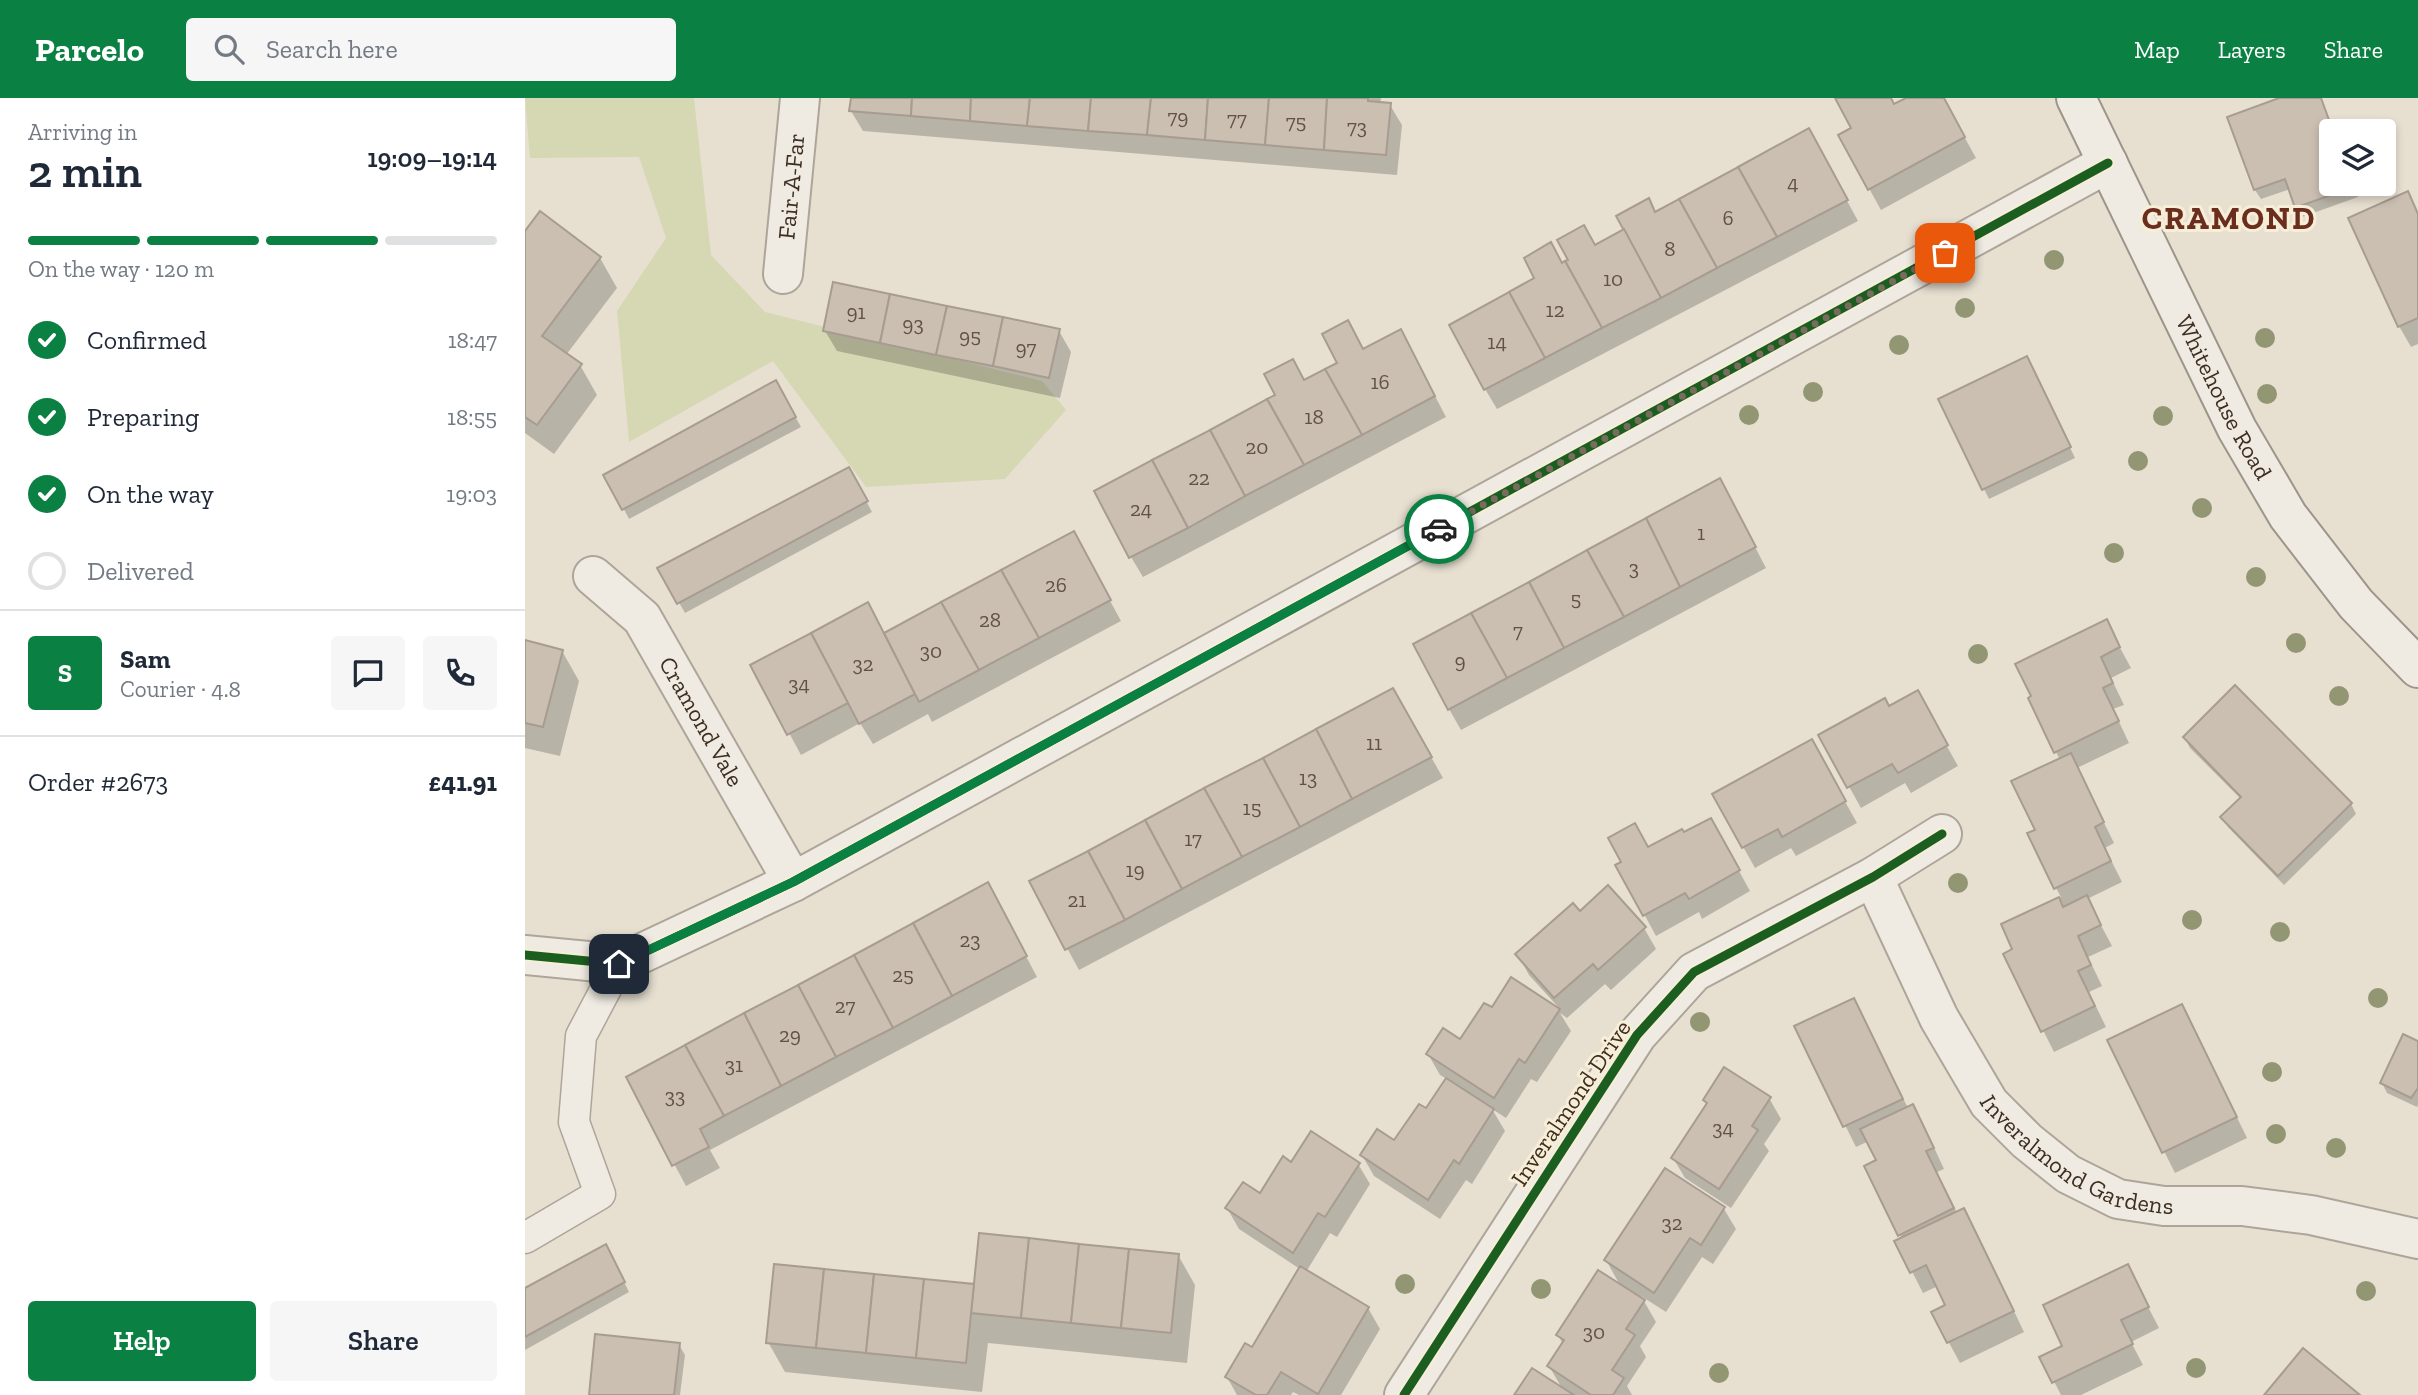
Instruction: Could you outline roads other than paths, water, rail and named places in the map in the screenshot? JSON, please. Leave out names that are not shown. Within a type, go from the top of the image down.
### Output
[{"type":"street","name":"Fair-A-Far","points":[[783,274],[800,98]]},
{"type":"street","name":"Whitehouse Road","points":[[2076,98],[2237,429],[2288,516],[2356,604],[2418,668]]},
{"type":"street","points":[[525,955],[619,964],[793,882],[2108,163]]},
{"type":"street","name":"Cramond Vale","points":[[593,576],[642,618],[793,882]]},
{"type":"street","name":"Inveralmond Drive","points":[[1404,1395],[1637,1035],[1694,972],[1873,877],[1942,834]]},
{"type":"street","name":"Inveralmond Gardens","points":[[1873,877],[1939,1018],[1989,1103],[2027,1141],[2069,1174],[2119,1199],[2164,1206],[2255,1208],[2311,1215],[2418,1239]]},
{"type":"lane","points":[[525,1238],[600,1194],[574,1122],[581,1036],[619,964]]},
{"type":"district","name":"CRAMOND","points":[[2229,218]]}]
